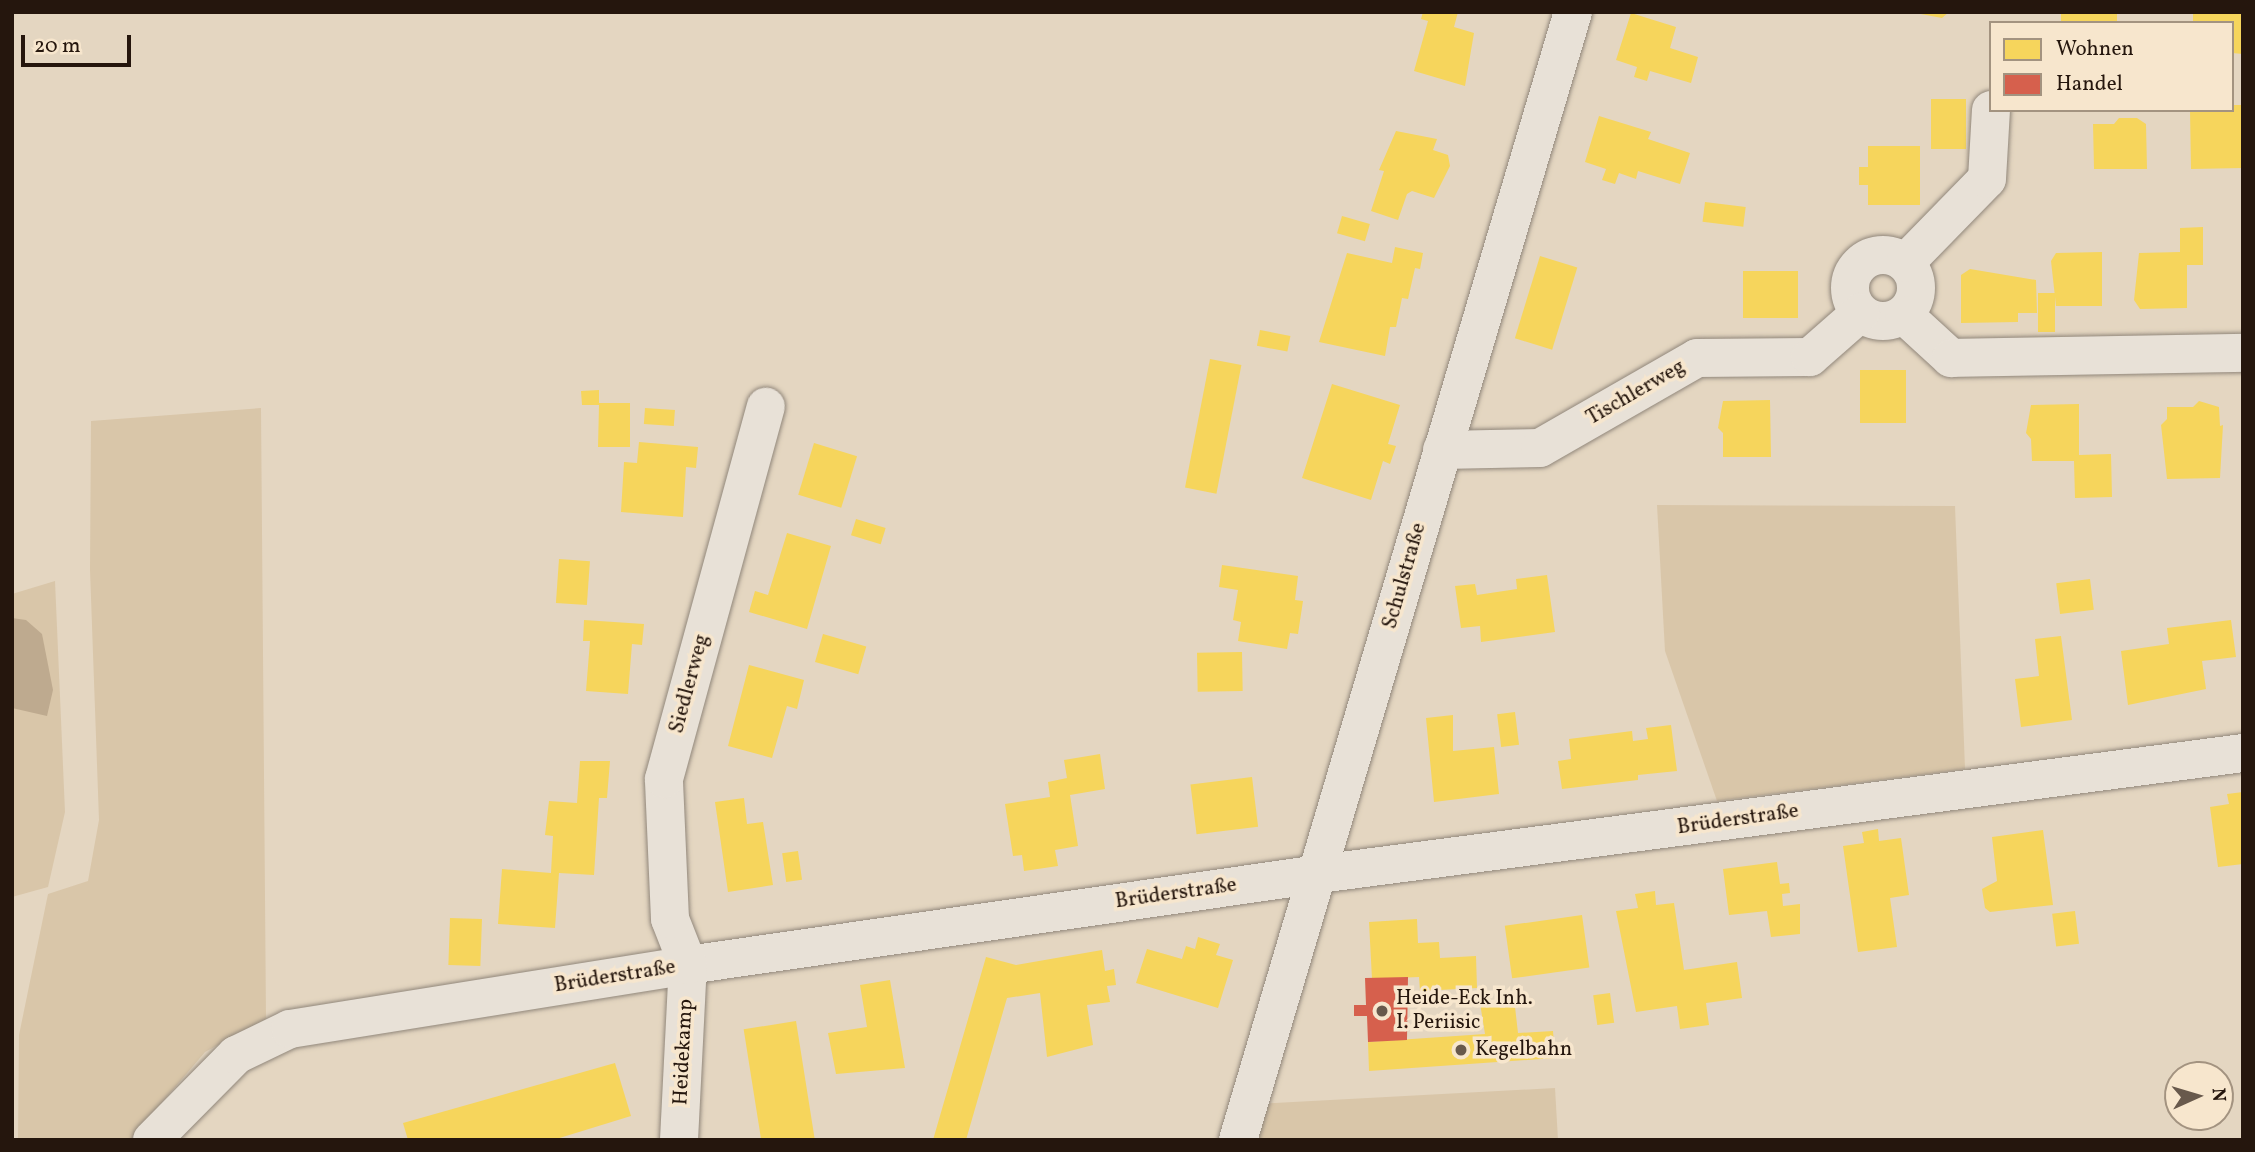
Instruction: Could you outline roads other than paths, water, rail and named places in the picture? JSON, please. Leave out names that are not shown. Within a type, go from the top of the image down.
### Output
[{"type":"street","name":"Schulstraße","points":[[1238,1140],[1573,12]]},
{"type":"street","points":[[1905,263],[1987,179],[1991,112]]},
{"type":"street","points":[[1892,256],[1905,263],[1917,289],[1904,315],[1882,322],[1860,313],[1849,286],[1863,260],[1892,256]]},
{"type":"street","name":"Tischlerweg","points":[[1442,450],[1540,449],[1697,358],[1810,357],[1860,313]]},
{"type":"street","points":[[1904,315],[1951,358],[2243,353]]},
{"type":"street","name":"Siedlerweg","points":[[688,965],[670,919],[664,779],[766,407]]},
{"type":"street","name":"Brüderstraße","points":[[152,1140],[236,1055],[290,1029],[688,965],[1319,874],[2243,753]]},
{"type":"street","name":"Heidekamp","points":[[679,1140],[688,965]]},
{"type":"place","name":"Heide-Eck Inh. I. Periisic","points":[[1382,1011]]},
{"type":"place","name":"Kegelbahn","points":[[1461,1050]]}]
